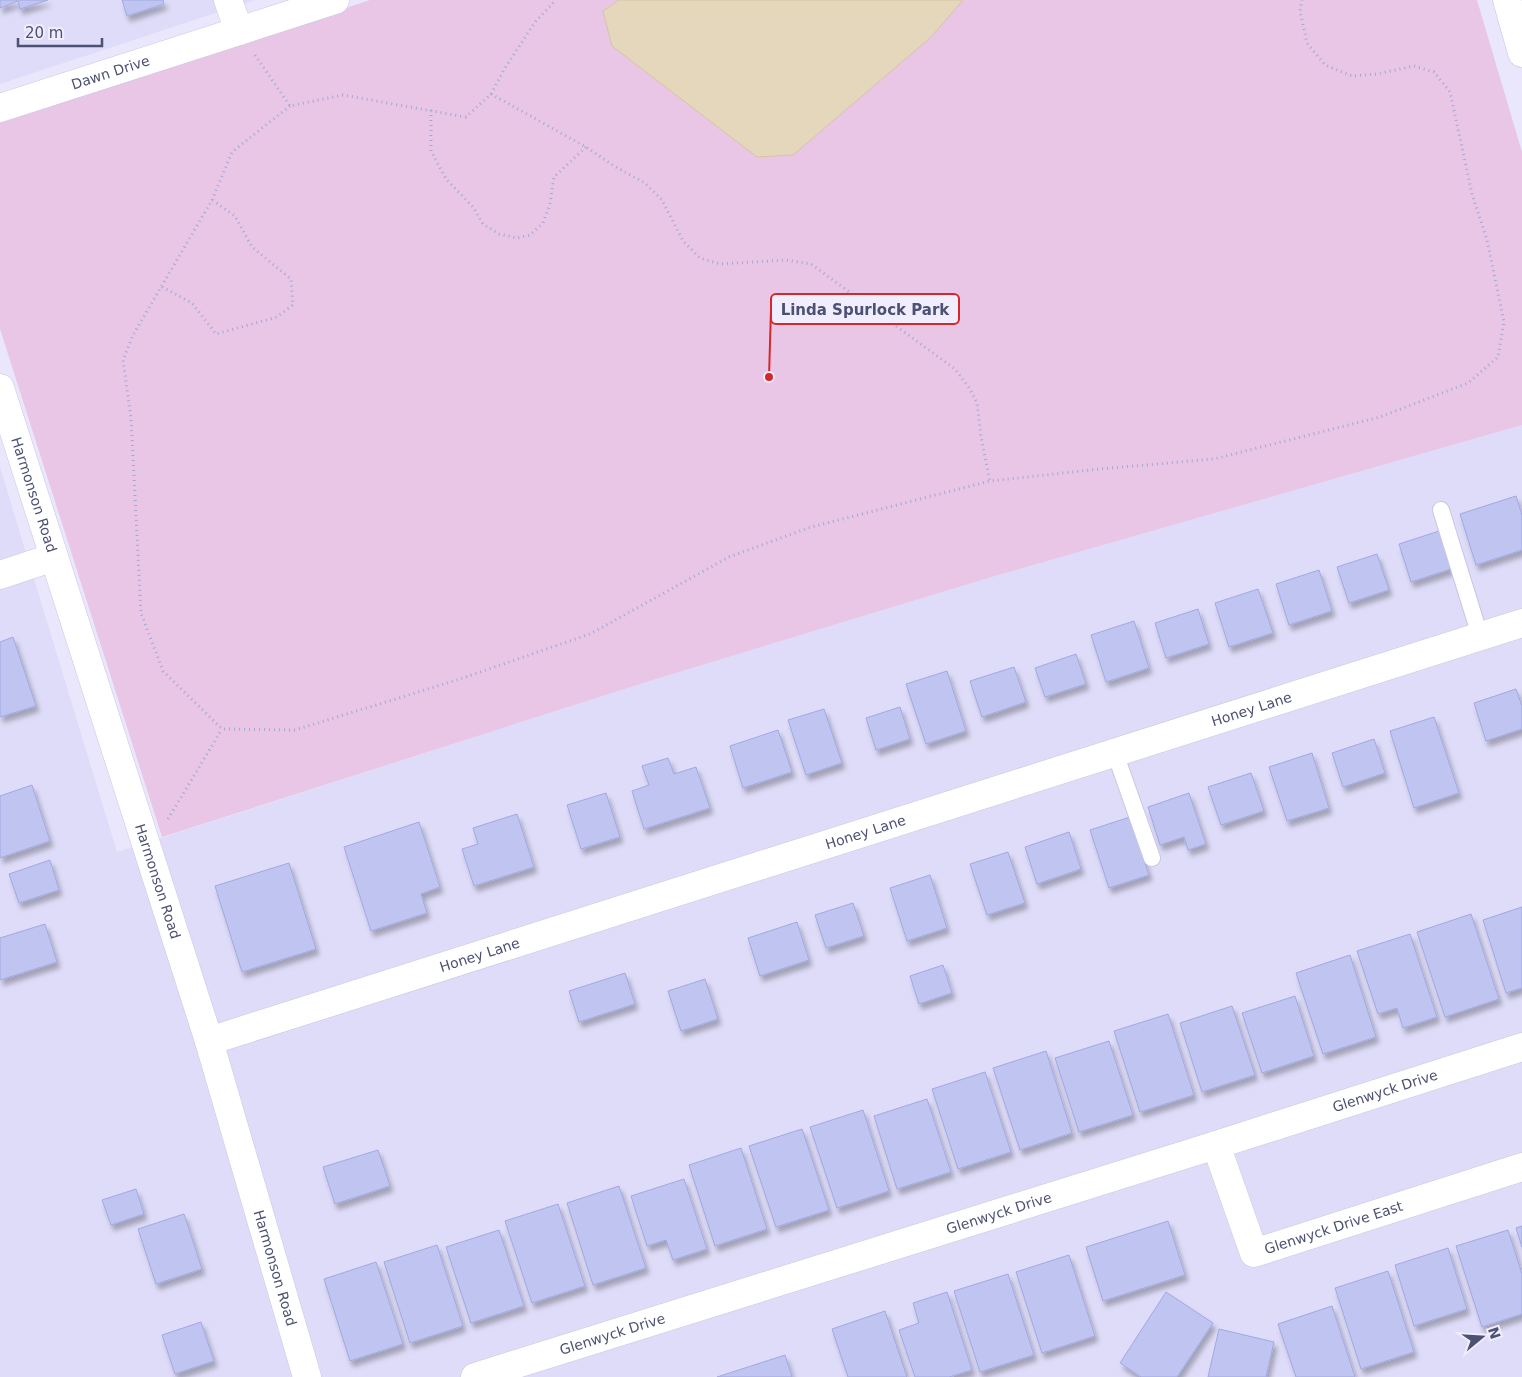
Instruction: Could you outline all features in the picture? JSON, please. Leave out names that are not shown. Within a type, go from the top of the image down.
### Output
[{"type":"street","points":[[228,0],[239,31]]},
{"type":"street","name":"Dawn Drive","points":[[0,108],[335,0]]},
{"type":"street","points":[[1507,0],[1522,53]]},
{"type":"street","name":"Harmonson Road","points":[[0,388],[209,1041],[307,1377]]},
{"type":"street","points":[[0,575],[54,557]]},
{"type":"street","name":"Honey Lane","points":[[209,1041],[1522,623]]},
{"type":"street","name":"Glenwyck Drive","points":[[476,1377],[1522,1047]]},
{"type":"street","name":"Glenwyck Drive East","points":[[1216,1145],[1254,1254],[1522,1167]]},
{"type":"lane","points":[[1441,510],[1480,636]]},
{"type":"lane","points":[[1115,753],[1152,858]]},
{"type":"path","points":[[556,0],[535,22],[505,68],[491,94],[466,117],[343,95],[290,106],[232,152],[212,200],[133,335],[123,360],[131,418],[141,613],[164,671],[222,729],[295,730],[454,681],[590,634],[729,557],[808,528],[990,481],[1214,459],[1380,417],[1468,383],[1498,357],[1504,322],[1487,240],[1472,194],[1450,92],[1434,72],[1414,66],[1377,74],[1352,76],[1325,66],[1307,43],[1300,11],[1302,0]]},
{"type":"path","points":[[239,31],[290,106]]},
{"type":"path","points":[[491,94],[586,147],[614,166],[645,183],[662,200],[683,241],[700,258],[720,264],[786,260],[811,264],[955,369],[970,389],[977,403],[981,437],[990,481]]},
{"type":"path","points":[[431,110],[431,151],[446,179],[473,207],[483,224],[499,234],[517,238],[530,235],[543,223],[550,204],[554,177],[586,147]]},
{"type":"path","points":[[162,287],[192,303],[216,334],[278,317],[293,305],[290,278],[252,247],[235,216],[212,200]]},
{"type":"path","points":[[148,852],[222,729]]},
{"type":"shaded area","points":[[0,0],[255,0],[0,84]]},
{"type":"shaded area","points":[[370,0],[1477,0],[1522,152],[1522,425],[995,576],[656,679],[162,837],[0,329],[0,123]]},
{"type":"shaded area","points":[[619,0],[963,0],[931,37],[793,155],[757,157],[612,46],[603,11]]},
{"type":"shaded area","points":[[1522,425],[1522,1377],[0,1377],[0,467],[117,852],[656,679],[995,576]]},
{"type":"building","points":[[0,0],[48,0],[20,9],[18,1],[0,8]]},
{"type":"building","points":[[122,0],[163,0],[164,4],[127,16]]},
{"type":"building","points":[[1516,496],[1522,515],[1522,550],[1476,565],[1460,514]]},
{"type":"building","points":[[1439,531],[1451,569],[1411,582],[1399,544]]},
{"type":"building","points":[[1377,554],[1389,590],[1349,603],[1337,567]]},
{"type":"building","points":[[1319,570],[1332,611],[1289,625],[1276,584]]},
{"type":"building","points":[[1258,589],[1273,633],[1229,647],[1215,603]]},
{"type":"building","points":[[1198,609],[1209,644],[1166,658],[1155,623]]},
{"type":"building","points":[[1134,621],[1149,668],[1106,682],[1091,635]]},
{"type":"building","points":[[13,637],[36,706],[0,717],[0,642]]},
{"type":"building","points":[[1076,654],[1086,684],[1045,697],[1035,668]]},
{"type":"building","points":[[1014,667],[1026,702],[982,717],[970,681]]},
{"type":"building","points":[[947,671],[966,731],[926,744],[906,684]]},
{"type":"building","points":[[1516,689],[1522,706],[1522,729],[1486,741],[1474,703]]},
{"type":"building","points":[[900,707],[910,739],[876,750],[866,718]]},
{"type":"building","points":[[824,709],[842,763],[806,775],[788,720]]},
{"type":"building","points":[[1434,717],[1459,793],[1414,808],[1390,731]]},
{"type":"building","points":[[778,730],[792,772],[743,788],[730,746]]},
{"type":"building","points":[[1374,739],[1385,773],[1343,787],[1332,753]]},
{"type":"building","points":[[1312,753],[1329,808],[1287,821],[1269,767]]},
{"type":"building","points":[[668,758],[674,774],[696,767],[710,808],[644,829],[632,791],[649,785],[642,766]]},
{"type":"building","points":[[1251,773],[1264,811],[1221,825],[1208,787]]},
{"type":"building","points":[[32,785],[50,841],[0,858],[0,796]]},
{"type":"building","points":[[606,793],[620,837],[581,849],[567,805]]},
{"type":"building","points":[[1189,793],[1206,844],[1188,850],[1184,837],[1160,845],[1148,807]]},
{"type":"building","points":[[517,814],[534,867],[474,886],[462,849],[478,844],[473,828]]},
{"type":"building","points":[[1130,817],[1149,875],[1109,888],[1090,830]]},
{"type":"building","points":[[419,822],[440,887],[421,894],[427,913],[371,931],[344,847]]},
{"type":"building","points":[[1069,832],[1081,869],[1037,884],[1025,847]]},
{"type":"building","points":[[1008,852],[1025,903],[987,915],[970,864]]},
{"type":"building","points":[[50,860],[59,890],[19,903],[9,874]]},
{"type":"building","points":[[289,863],[316,949],[242,972],[215,886]]},
{"type":"building","points":[[930,875],[947,928],[907,941],[890,888]]},
{"type":"building","points":[[853,903],[864,936],[826,948],[815,915]]},
{"type":"building","points":[[1522,907],[1522,988],[1506,993],[1483,920]]},
{"type":"building","points":[[1471,914],[1499,999],[1445,1017],[1417,932]]},
{"type":"building","points":[[797,922],[809,960],[760,976],[748,938]]},
{"type":"building","points":[[45,924],[57,962],[0,980],[0,938]]},
{"type":"building","points":[[1410,934],[1437,1017],[1403,1028],[1397,1008],[1378,1014],[1357,951]]},
{"type":"building","points":[[1350,955],[1376,1037],[1323,1054],[1296,973]]},
{"type":"building","points":[[943,965],[952,993],[919,1004],[910,976]]},
{"type":"building","points":[[625,973],[635,1004],[579,1022],[569,991]]},
{"type":"building","points":[[705,979],[718,1019],[681,1031],[668,991]]},
{"type":"building","points":[[1295,996],[1314,1056],[1262,1073],[1242,1013]]},
{"type":"building","points":[[1232,1006],[1255,1075],[1202,1092],[1180,1023]]},
{"type":"building","points":[[1168,1014],[1194,1095],[1140,1112],[1114,1031]]},
{"type":"building","points":[[1109,1041],[1133,1115],[1079,1132],[1055,1058]]},
{"type":"building","points":[[1046,1051],[1072,1133],[1020,1150],[993,1068]]},
{"type":"building","points":[[985,1072],[1011,1152],[958,1169],[932,1089]]},
{"type":"building","points":[[927,1099],[951,1172],[897,1189],[874,1116]]},
{"type":"building","points":[[863,1110],[889,1191],[837,1208],[810,1127]]},
{"type":"building","points":[[802,1129],[829,1210],[776,1227],[749,1146]]},
{"type":"building","points":[[741,1148],[767,1229],[715,1246],[689,1165]]},
{"type":"building","points":[[378,1150],[390,1186],[335,1204],[323,1167]]},
{"type":"building","points":[[684,1179],[707,1249],[673,1260],[666,1240],[647,1246],[631,1196]]},
{"type":"building","points":[[619,1186],[646,1268],[593,1285],[567,1203]]},
{"type":"building","points":[[136,1189],[144,1214],[111,1225],[102,1200]]},
{"type":"building","points":[[558,1204],[585,1286],[532,1303],[505,1221]]},
{"type":"building","points":[[184,1214],[202,1269],[156,1284],[138,1229]]},
{"type":"building","points":[[1168,1221],[1185,1275],[1103,1301],[1086,1247]]},
{"type":"building","points":[[1522,1226],[1522,1247],[1516,1228]]},
{"type":"building","points":[[499,1230],[524,1306],[471,1323],[446,1247]]},
{"type":"building","points":[[1508,1230],[1522,1274],[1522,1314],[1482,1327],[1456,1246]]},
{"type":"building","points":[[437,1245],[463,1326],[410,1343],[384,1262]]},
{"type":"building","points":[[1448,1248],[1467,1309],[1414,1326],[1395,1265]]},
{"type":"building","points":[[1069,1255],[1095,1336],[1042,1353],[1016,1272]]},
{"type":"building","points":[[376,1262],[403,1344],[350,1361],[324,1279]]},
{"type":"building","points":[[1388,1271],[1414,1352],[1361,1369],[1335,1288]]},
{"type":"building","points":[[1008,1274],[1034,1355],[980,1372],[954,1291]]},
{"type":"building","points":[[947,1292],[972,1370],[949,1377],[915,1377],[899,1330],[919,1323],[913,1303]]},
{"type":"building","points":[[1166,1292],[1213,1323],[1177,1377],[1141,1377],[1120,1363]]},
{"type":"building","points":[[1332,1306],[1355,1377],[1296,1377],[1278,1324]]},
{"type":"building","points":[[885,1311],[907,1377],[848,1377],[832,1329]]},
{"type":"building","points":[[201,1322],[214,1361],[175,1374],[162,1335]]},
{"type":"building","points":[[1219,1329],[1274,1342],[1266,1377],[1208,1377]]},
{"type":"building","points":[[785,1355],[792,1377],[717,1377]]},
{"type":"place","name":"Linda Spurlock Park","points":[[769,377]]}]
